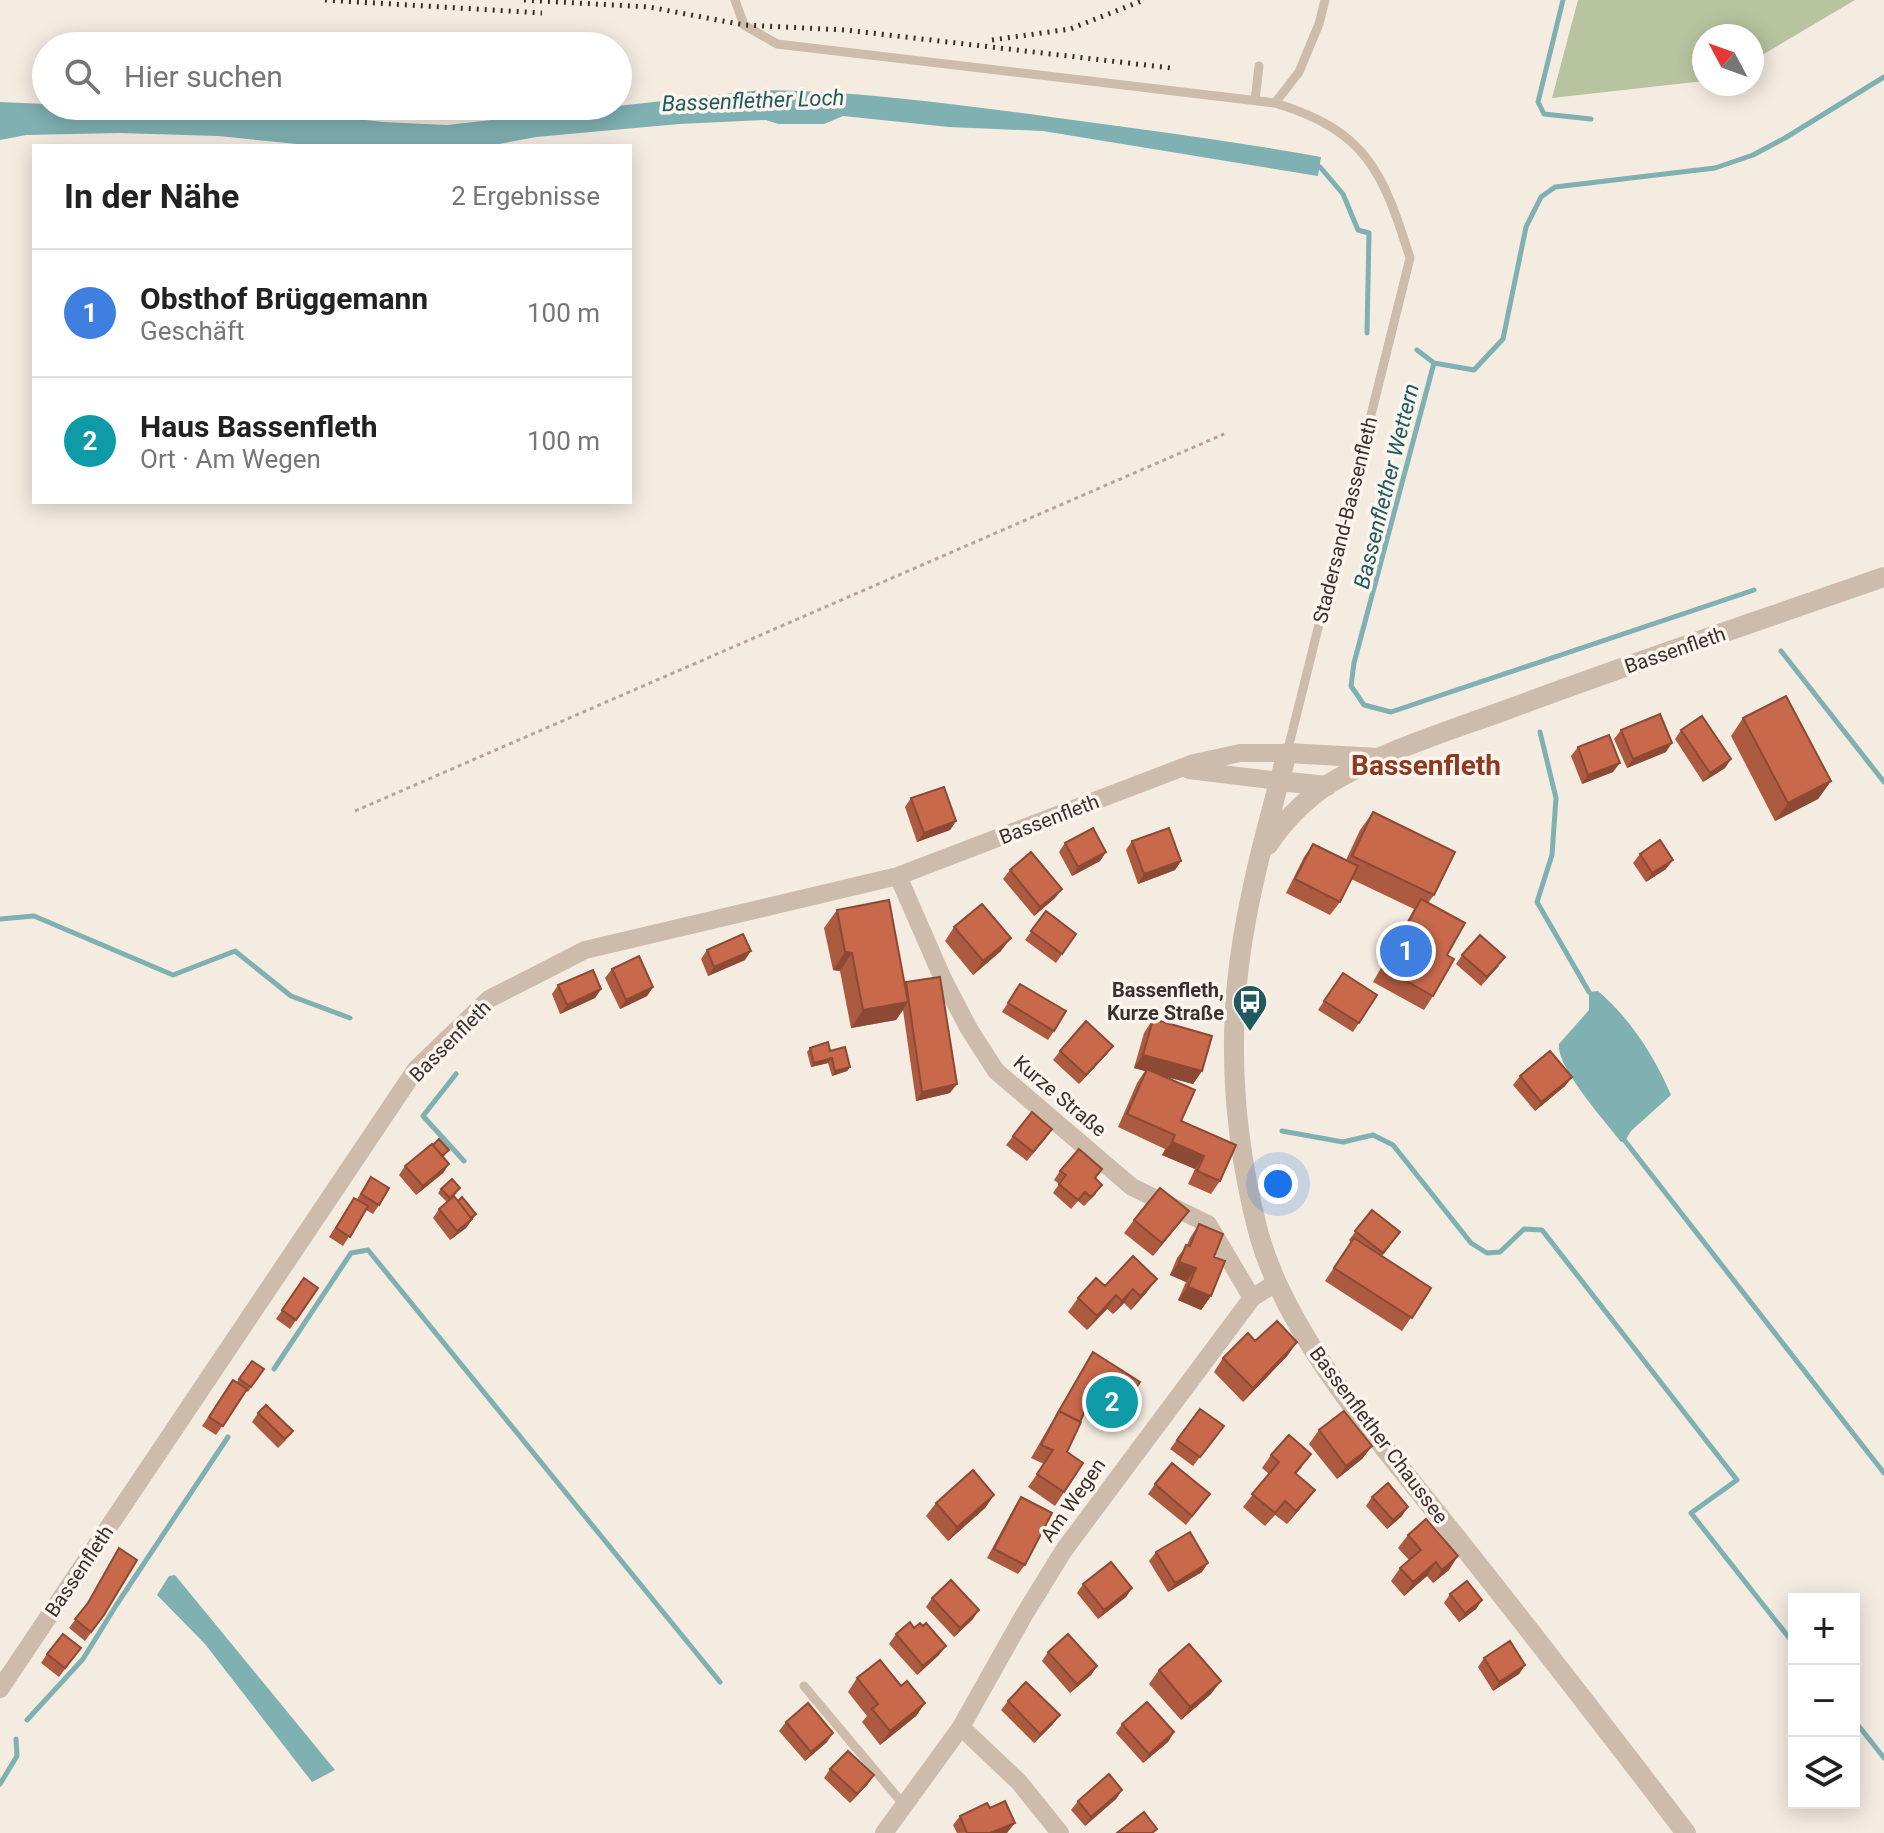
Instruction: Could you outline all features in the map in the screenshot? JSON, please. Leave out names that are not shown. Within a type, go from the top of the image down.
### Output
[{"type":"street","name":"Bassenfleth","points":[[1262,854],[1292,814],[1327,786],[1378,758],[1546,695],[1884,577]]},
{"type":"street","name":"Bassenfleth","points":[[0,1689],[416,1069],[489,999],[585,950],[898,876],[1226,755],[1287,753],[1378,758]]},
{"type":"street","name":"Stadersand-Bassenfleth","points":[[1279,781],[1287,753]]},
{"type":"street","name":"Bassenfleth","points":[[1182,769],[1279,781]]},
{"type":"street","points":[[1279,781],[1327,786]]},
{"type":"street","name":"Bassenflether Chaussee","points":[[1279,781],[1236,992],[1234,1049],[1237,1109],[1246,1174],[1257,1230],[1277,1282],[1308,1340],[1361,1416],[1686,1833]]},
{"type":"street","name":"Kurze Straße","points":[[898,876],[943,979],[969,1029],[996,1071],[1132,1187],[1208,1224],[1252,1298]]},
{"type":"street","name":"Am Wegen","points":[[884,1833],[961,1727],[1064,1550],[1252,1298],[1277,1282]]},
{"type":"street","points":[[961,1727],[1019,1782],[1060,1833]]},
{"type":"lane","points":[[735,0],[744,25],[777,44],[1275,103],[1299,72],[1319,24],[1325,0]]},
{"type":"lane","points":[[1255,100],[1259,66]]},
{"type":"lane","name":"Stadersand-Bassenfleth","points":[[1275,103],[1307,112],[1363,152],[1389,195],[1410,258],[1287,753]]},
{"type":"lane","points":[[804,1686],[904,1805]]},
{"type":"path","points":[[355,811],[1224,434]]},
{"type":"green space","points":[[1578,0],[1855,0],[1764,54],[1764,24],[1692,24],[1692,82],[1552,98]]},
{"type":"water","points":[[761,90],[834,93],[942,103],[1321,157],[1318,176],[1043,131],[949,127],[843,116],[824,124],[778,124],[766,120],[679,124],[536,137],[499,144],[297,144],[218,136],[119,133],[26,135],[0,140],[0,102],[32,103],[32,120],[366,120],[447,125],[492,120],[632,120],[632,104]]},
{"type":"water","points":[[1598,991],[1640,1038],[1671,1095],[1621,1142],[1573,1080],[1560,1054],[1559,1044],[1589,1010],[1589,992]]},
{"type":"water","points":[[175,1575],[335,1770],[312,1782],[205,1644],[157,1595],[169,1576]]},
{"type":"building","points":[[1786,696],[1831,781],[1788,803],[1743,718]]},
{"type":"building","points":[[1660,714],[1672,743],[1633,759],[1621,730]]},
{"type":"building","points":[[1702,716],[1731,759],[1710,773],[1681,730]]},
{"type":"building","points":[[1609,735],[1620,763],[1588,775],[1578,747]]},
{"type":"building","points":[[944,787],[956,821],[924,833],[911,798]]},
{"type":"building","points":[[1373,812],[1455,852],[1434,895],[1352,856]]},
{"type":"building","points":[[1093,828],[1106,852],[1078,867],[1065,843]]},
{"type":"building","points":[[1169,828],[1181,861],[1144,874],[1132,841]]},
{"type":"building","points":[[1660,840],[1673,860],[1652,873],[1640,854]]},
{"type":"building","points":[[1313,844],[1358,866],[1340,902],[1295,879]]},
{"type":"building","points":[[1031,852],[1062,889],[1040,907],[1010,870]]},
{"type":"building","points":[[1421,899],[1465,923],[1447,955],[1454,959],[1433,996],[1383,968]]},
{"type":"building","points":[[889,900],[908,1002],[863,1010],[852,953],[845,952],[837,910]]},
{"type":"building","points":[[982,904],[1011,938],[983,961],[954,927]]},
{"type":"building","points":[[1046,911],[1076,934],[1062,954],[1031,931]]},
{"type":"building","points":[[743,934],[751,951],[714,967],[707,950]]},
{"type":"building","points":[[1480,935],[1505,957],[1487,977],[1462,955]]},
{"type":"building","points":[[639,956],[653,987],[626,1000],[612,969]]},
{"type":"building","points":[[593,970],[601,989],[567,1005],[558,985]]},
{"type":"building","points":[[1343,973],[1377,995],[1359,1023],[1324,1001]]},
{"type":"building","points":[[940,977],[957,1084],[922,1092],[906,982]]},
{"type":"building","points":[[1020,984],[1066,1011],[1054,1031],[1008,1003]]},
{"type":"building","points":[[1153,1019],[1212,1036],[1202,1071],[1143,1055]]},
{"type":"building","points":[[1086,1021],[1113,1046],[1086,1075],[1060,1051]]},
{"type":"building","points":[[828,1042],[830,1051],[845,1047],[850,1067],[835,1071],[832,1058],[814,1063],[810,1048]]},
{"type":"building","points":[[1550,1051],[1572,1077],[1541,1102],[1520,1076]]},
{"type":"building","points":[[1147,1069],[1195,1090],[1181,1121],[1236,1145],[1220,1181],[1197,1171],[1204,1156],[1172,1142],[1175,1135],[1127,1114]]},
{"type":"building","points":[[1032,1112],[1052,1129],[1033,1152],[1013,1136]]},
{"type":"building","points":[[439,1139],[449,1150],[442,1156],[433,1145]]},
{"type":"building","points":[[432,1144],[449,1164],[423,1186],[405,1166]]},
{"type":"building","points":[[1079,1149],[1102,1169],[1095,1178],[1102,1185],[1091,1197],[1085,1192],[1078,1200],[1059,1184],[1066,1175],[1060,1171]]},
{"type":"building","points":[[371,1177],[389,1188],[379,1205],[361,1194]]},
{"type":"building","points":[[452,1179],[460,1188],[450,1198],[441,1189]]},
{"type":"building","points":[[1160,1188],[1189,1211],[1162,1243],[1134,1220]]},
{"type":"building","points":[[454,1196],[472,1219],[457,1231],[439,1209]]},
{"type":"building","points":[[462,1197],[476,1214],[471,1218],[458,1201]]},
{"type":"building","points":[[354,1198],[368,1206],[350,1237],[336,1228]]},
{"type":"building","points":[[1372,1210],[1400,1232],[1383,1253],[1355,1231]]},
{"type":"building","points":[[1199,1224],[1223,1234],[1214,1257],[1225,1261],[1211,1296],[1188,1287],[1196,1268],[1179,1262]]},
{"type":"building","points":[[1354,1238],[1431,1288],[1412,1318],[1334,1268]]},
{"type":"building","points":[[1133,1256],[1157,1279],[1140,1296],[1133,1289],[1122,1301],[1116,1295],[1097,1316],[1078,1298],[1096,1278],[1105,1286]]},
{"type":"building","points":[[304,1278],[318,1288],[296,1320],[282,1310]]},
{"type":"building","points":[[1277,1321],[1297,1342],[1253,1388],[1223,1358],[1248,1333],[1255,1341]]},
{"type":"building","points":[[1093,1352],[1140,1382],[1116,1416],[1090,1399],[1080,1422],[1059,1411],[1056,1416]]},
{"type":"building","points":[[252,1361],[264,1369],[251,1387],[239,1379]]},
{"type":"building","points":[[233,1380],[247,1389],[223,1426],[209,1417]]},
{"type":"building","points":[[266,1405],[293,1431],[285,1439],[258,1413]]},
{"type":"building","points":[[1200,1409],[1224,1426],[1200,1457],[1177,1440]]},
{"type":"building","points":[[1059,1411],[1081,1422],[1067,1452],[1083,1463],[1064,1492],[1037,1474],[1053,1450],[1041,1445]]},
{"type":"building","points":[[1344,1411],[1372,1446],[1346,1466],[1319,1430]]},
{"type":"building","points":[[1289,1435],[1311,1454],[1295,1473],[1315,1490],[1296,1511],[1285,1501],[1275,1513],[1252,1494],[1279,1462],[1271,1455]]},
{"type":"building","points":[[1172,1463],[1210,1494],[1192,1516],[1155,1484]]},
{"type":"building","points":[[973,1470],[994,1495],[957,1527],[936,1503]]},
{"type":"building","points":[[1388,1483],[1408,1507],[1393,1520],[1372,1497]]},
{"type":"building","points":[[1021,1497],[1052,1513],[1025,1565],[994,1549]]},
{"type":"building","points":[[1426,1519],[1458,1556],[1442,1570],[1436,1562],[1413,1582],[1400,1568],[1421,1550],[1408,1535]]},
{"type":"building","points":[[1190,1532],[1208,1563],[1175,1583],[1156,1552]]},
{"type":"building","points":[[119,1548],[137,1560],[91,1632],[75,1619],[88,1603]]},
{"type":"building","points":[[1111,1562],[1132,1588],[1104,1610],[1083,1584]]},
{"type":"building","points":[[951,1580],[979,1610],[960,1628],[932,1598]]},
{"type":"building","points":[[1467,1581],[1482,1600],[1465,1613],[1450,1594]]},
{"type":"building","points":[[910,1622],[914,1628],[926,1623],[946,1646],[923,1666],[896,1634]]},
{"type":"building","points":[[63,1634],[81,1648],[65,1668],[47,1654]]},
{"type":"building","points":[[1068,1634],[1097,1666],[1077,1684],[1048,1652]]},
{"type":"building","points":[[1510,1641],[1525,1665],[1499,1682],[1484,1658]]},
{"type":"building","points":[[1189,1644],[1221,1681],[1190,1707],[1159,1670]]},
{"type":"building","points":[[880,1660],[901,1686],[907,1681],[925,1703],[890,1731],[872,1709],[878,1704],[857,1678]]},
{"type":"building","points":[[1026,1682],[1060,1715],[1040,1734],[1008,1701]]},
{"type":"building","points":[[1147,1702],[1174,1732],[1149,1754],[1122,1724]]},
{"type":"building","points":[[808,1703],[833,1733],[811,1752],[786,1722]]},
{"type":"building","points":[[848,1751],[874,1775],[857,1794],[830,1769]]},
{"type":"building","points":[[1109,1774],[1122,1790],[1091,1817],[1078,1801]]},
{"type":"building","points":[[1005,1801],[1015,1823],[990,1833],[967,1833],[960,1816],[987,1803],[990,1808]]},
{"type":"building","points":[[1144,1812],[1157,1829],[1152,1833],[1117,1833]]},
{"type":"waterway","points":[[1563,0],[1538,102],[1544,114],[1591,119]]},
{"type":"waterway","name":"Bassenflether Wettern","points":[[1754,590],[1391,712],[1364,705],[1351,686],[1354,663],[1434,363],[1474,370],[1503,339],[1526,227],[1541,197],[1555,187],[1715,168],[1753,155],[1884,77]]},
{"type":"waterway","name":"Bassenflether Loch","points":[[1316,166],[1343,194],[1358,230],[1369,233],[1367,333]]},
{"type":"waterway","name":"Bassenflether Loch","points":[[1417,350],[1434,363]]},
{"type":"waterway","name":"Bassenflether Wettern","points":[[1781,651],[1884,782]]},
{"type":"waterway","points":[[1540,732],[1556,798],[1552,855],[1537,902],[1589,992]]},
{"type":"waterway","points":[[0,919],[34,916],[173,975],[235,951],[291,996],[350,1018]]},
{"type":"waterway","points":[[456,1074],[423,1116],[464,1161]]},
{"type":"waterway","points":[[1282,1131],[1343,1142],[1373,1135],[1393,1145],[1471,1243],[1487,1253],[1500,1252],[1524,1229],[1542,1230],[1737,1480],[1691,1513],[1788,1636]]},
{"type":"waterway","points":[[1625,1141],[1884,1473]]},
{"type":"waterway","points":[[274,1369],[351,1253],[368,1250],[720,1682]]},
{"type":"waterway","points":[[27,1720],[83,1659],[228,1437]]},
{"type":"waterway","points":[[1860,1728],[1884,1758]]},
{"type":"waterway","points":[[0,1784],[17,1756],[16,1739]]},
{"type":"railway","points":[[325,0],[542,13]]},
{"type":"railway","points":[[524,0],[649,7],[744,25],[845,30],[1171,68]]},
{"type":"railway","points":[[992,40],[1070,29],[1144,0]]},
{"type":"place","name":"Obsthof Brüggemann","points":[[1406,951]]},
{"type":"place","name":"Bassenfleth, Kurze Straße","points":[[1250,1033]]},
{"type":"place","name":"Haus Bassenfleth","points":[[1112,1402]]},
{"type":"district","name":"Bassenfleth","points":[[1426,765]]}]
